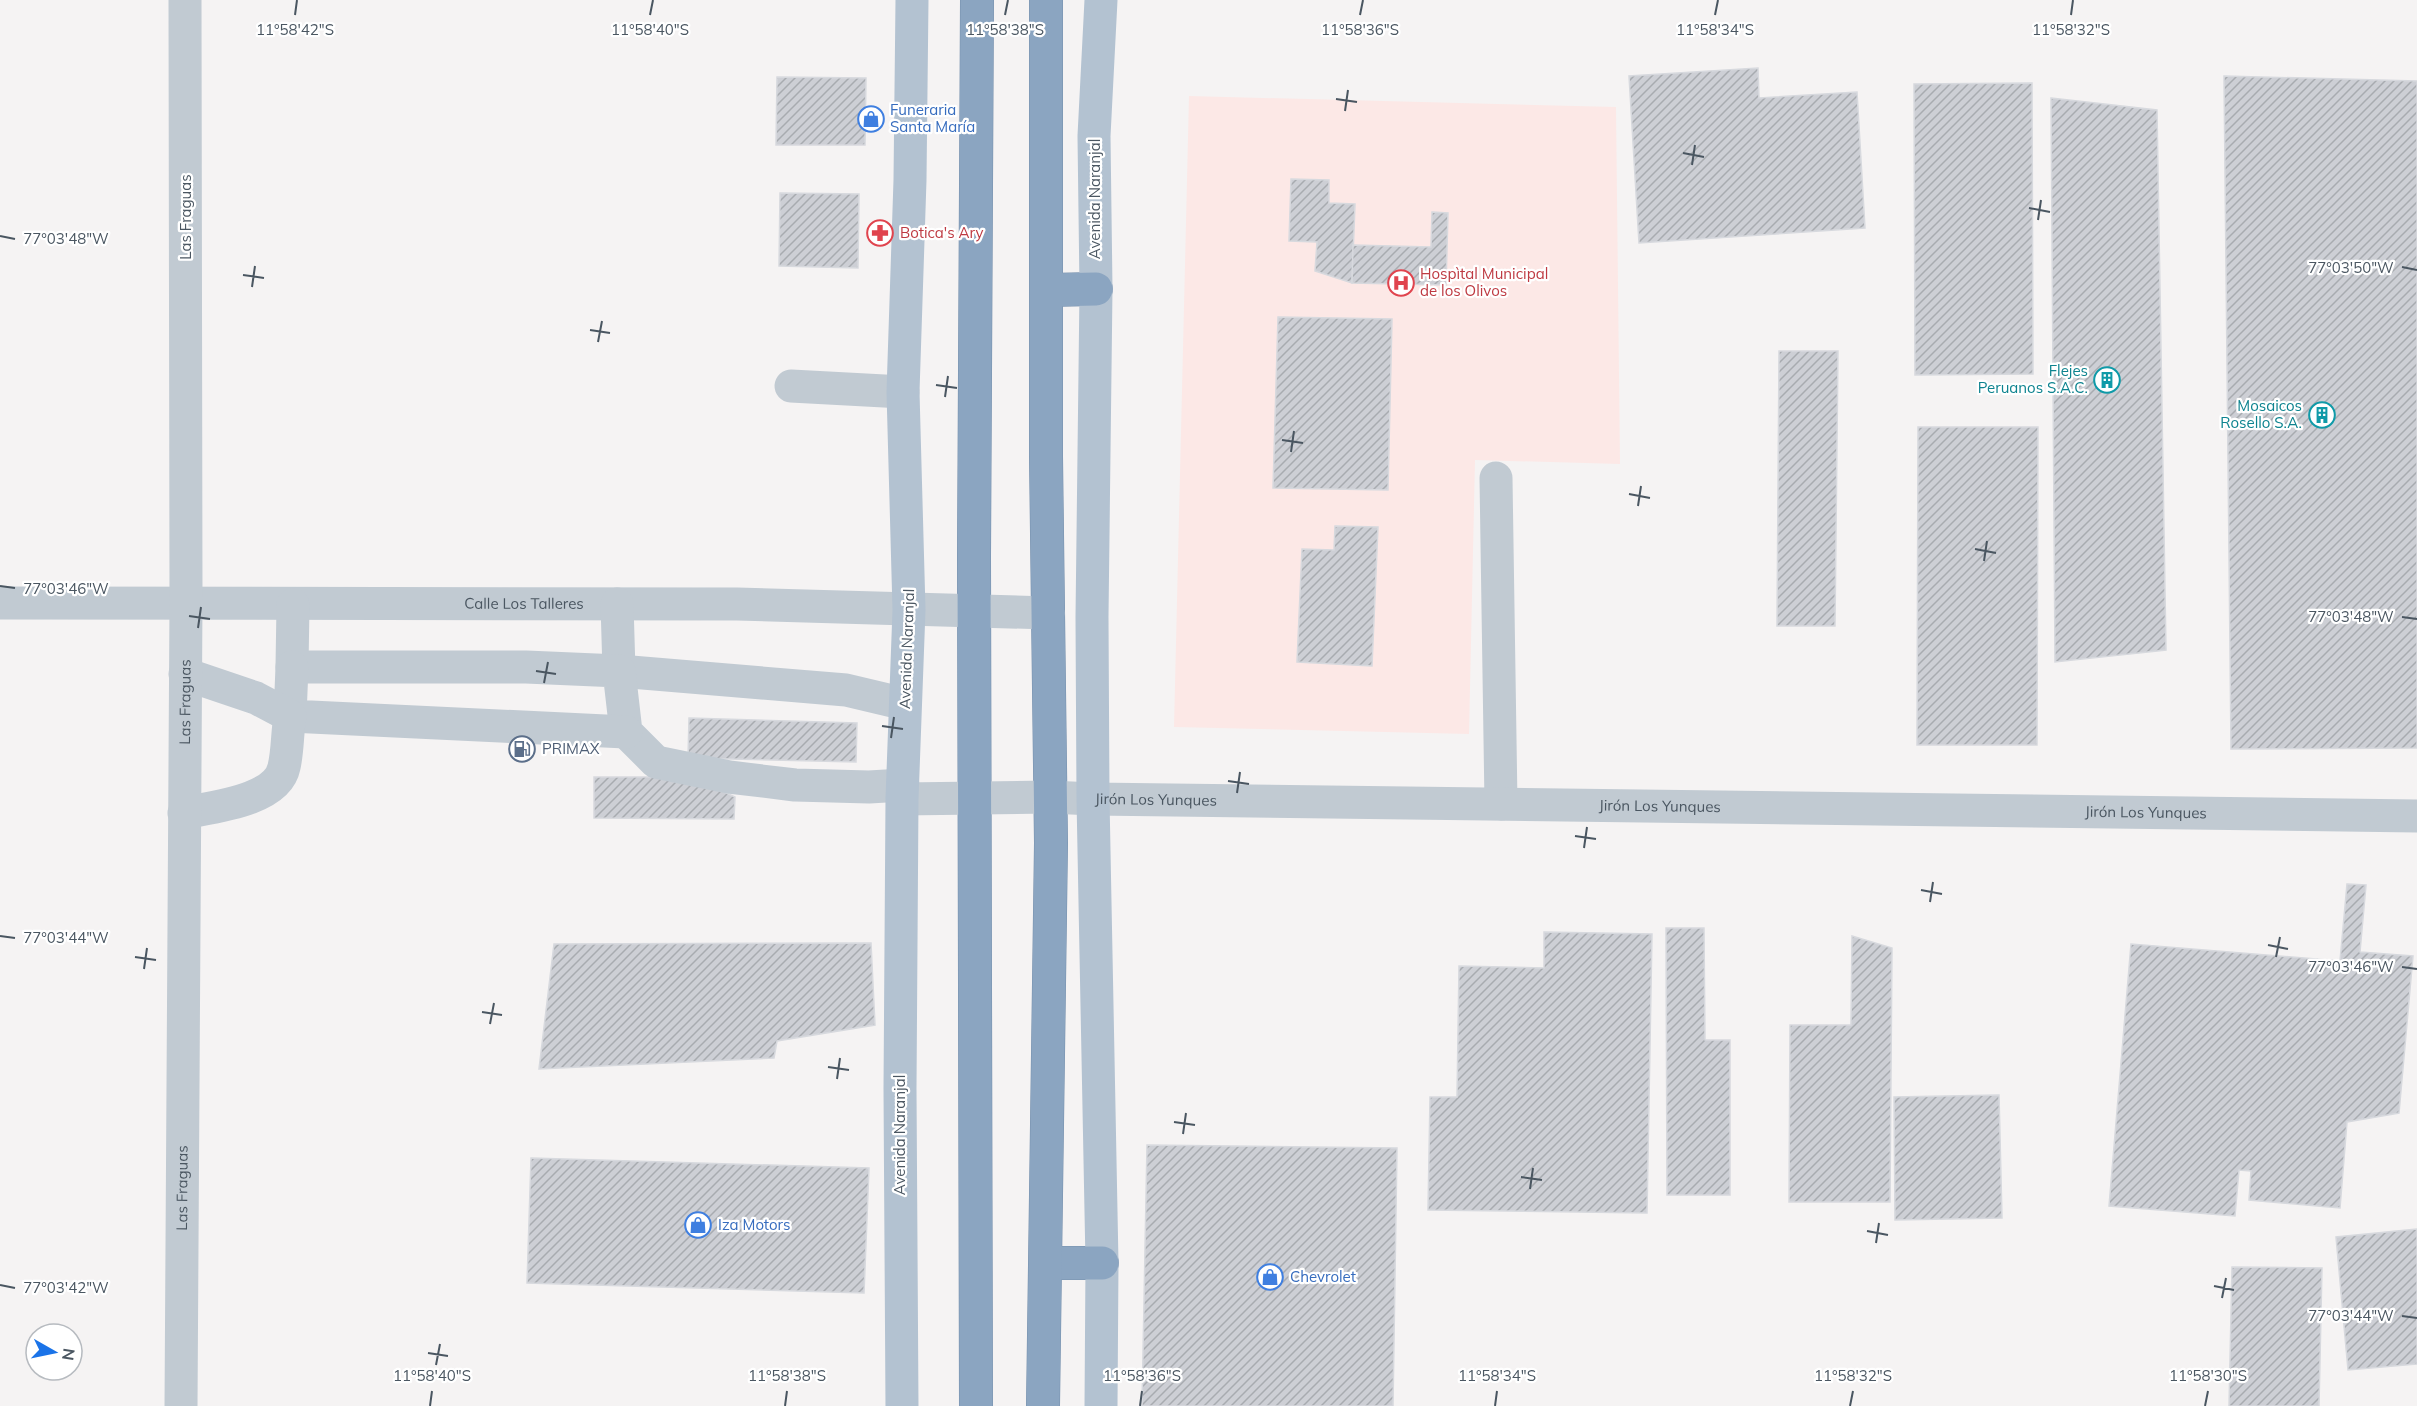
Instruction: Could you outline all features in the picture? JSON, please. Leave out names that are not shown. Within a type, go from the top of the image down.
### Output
[{"type":"highway","points":[[976,1406],[974,611],[977,0]]},
{"type":"highway","points":[[1043,1406],[1050,797],[1046,0]]},
{"type":"highway","points":[[1047,290],[1096,289]]},
{"type":"highway","points":[[1046,1263],[1102,1263]]},
{"type":"main road","name":"Avenida Naranjal","points":[[902,1406],[900,1077],[902,792],[909,610],[903,392],[910,180],[912,0]]},
{"type":"main road","name":"Avenida Naranjal","points":[[1101,0],[1094,136],[1096,289],[1093,799],[1102,1263],[1101,1406]]},
{"type":"street","name":"Las Fraguas","points":[[181,1406],[186,603],[185,0]]},
{"type":"street","points":[[791,386],[903,392]]},
{"type":"street","points":[[1496,478],[1501,804]]},
{"type":"street","name":"Calle Los Talleres","points":[[0,603],[737,604],[1048,614]]},
{"type":"street","points":[[185,674],[256,698],[290,716],[626,732],[619,671],[617,604]]},
{"type":"street","points":[[184,813],[244,801],[271,787],[284,769],[290,716],[293,605]]},
{"type":"street","points":[[292,667],[526,667],[619,671],[846,690],[905,704]]},
{"type":"street","name":"Jirón Los Yunques","points":[[626,732],[656,762],[729,777],[795,785],[869,787],[975,798],[1050,797],[2417,816]]},
{"type":"shaded area","name":"Hospìtal Municipal de los Olivos","points":[[1189,96],[1616,107],[1620,464],[1475,460],[1469,734],[1174,727]]},
{"type":"building","points":[[1758,68],[1759,98],[1857,92],[1865,228],[1639,243],[1629,76]]},
{"type":"building","name":"Mosaicos Rosello S.A.","points":[[2224,76],[2417,81],[2417,748],[2231,749]]},
{"type":"building","points":[[777,77],[866,78],[865,145],[776,145]]},
{"type":"building","points":[[2032,83],[2033,374],[1915,375],[1914,84]]},
{"type":"building","name":"Flejes Peruanos S.A.C.","points":[[2051,98],[2157,110],[2166,650],[2055,662]]},
{"type":"building","points":[[1291,179],[1329,180],[1329,203],[1355,204],[1352,283],[1315,271],[1317,242],[1289,241]]},
{"type":"building","points":[[780,193],[859,194],[858,268],[779,266]]},
{"type":"building","points":[[1432,212],[1448,213],[1446,285],[1352,283],[1353,245],[1431,247]]},
{"type":"building","points":[[1278,317],[1392,319],[1388,490],[1273,488]]},
{"type":"building","points":[[1779,351],[1838,351],[1835,626],[1777,626]]},
{"type":"building","points":[[1918,427],[2038,427],[2037,745],[1917,745]]},
{"type":"building","points":[[1335,526],[1378,527],[1372,666],[1297,662],[1302,549],[1334,550]]},
{"type":"building","points":[[689,718],[857,723],[856,762],[688,758]]},
{"type":"building","points":[[594,777],[692,777],[735,797],[734,819],[594,818]]},
{"type":"building","points":[[2347,884],[2366,885],[2360,952],[2413,956],[2399,1113],[2347,1122],[2340,1208],[2249,1200],[2251,1171],[2239,1170],[2235,1216],[2109,1206],[2131,944],[2340,961]]},
{"type":"building","points":[[1666,928],[1704,928],[1705,1040],[1730,1040],[1730,1195],[1667,1195]]},
{"type":"building","points":[[1544,932],[1652,934],[1647,1213],[1428,1210],[1430,1097],[1457,1097],[1459,966],[1544,968]]},
{"type":"building","points":[[1852,936],[1892,948],[1890,1202],[1789,1202],[1790,1025],[1851,1025]]},
{"type":"building","points":[[871,943],[875,1025],[777,1041],[774,1058],[539,1069],[554,944]]},
{"type":"building","points":[[1999,1095],[2002,1218],[1895,1220],[1894,1097]]},
{"type":"building","name":"Chevrolet","points":[[1147,1145],[1397,1148],[1393,1406],[1142,1406]]},
{"type":"building","name":"Iza Motors","points":[[531,1158],[869,1168],[864,1293],[527,1283]]},
{"type":"building","points":[[2417,1229],[2417,1364],[2348,1370],[2336,1237]]},
{"type":"building","points":[[2232,1267],[2322,1268],[2319,1406],[2229,1406]]},
{"type":"place","name":"Funeraria Santa María","points":[[871,119]]},
{"type":"place","name":"Botica's Ary","points":[[880,233]]},
{"type":"place","name":"Hospìtal Municipal de los Olivos","points":[[1401,283]]},
{"type":"place","name":"Flejes Peruanos S.A.C.","points":[[2107,380]]},
{"type":"place","name":"Mosaicos Rosello S.A.","points":[[2322,415]]},
{"type":"place","name":"PRIMAX","points":[[522,749]]},
{"type":"place","name":"Iza Motors","points":[[698,1225]]},
{"type":"place","name":"Chevrolet","points":[[1270,1277]]}]
